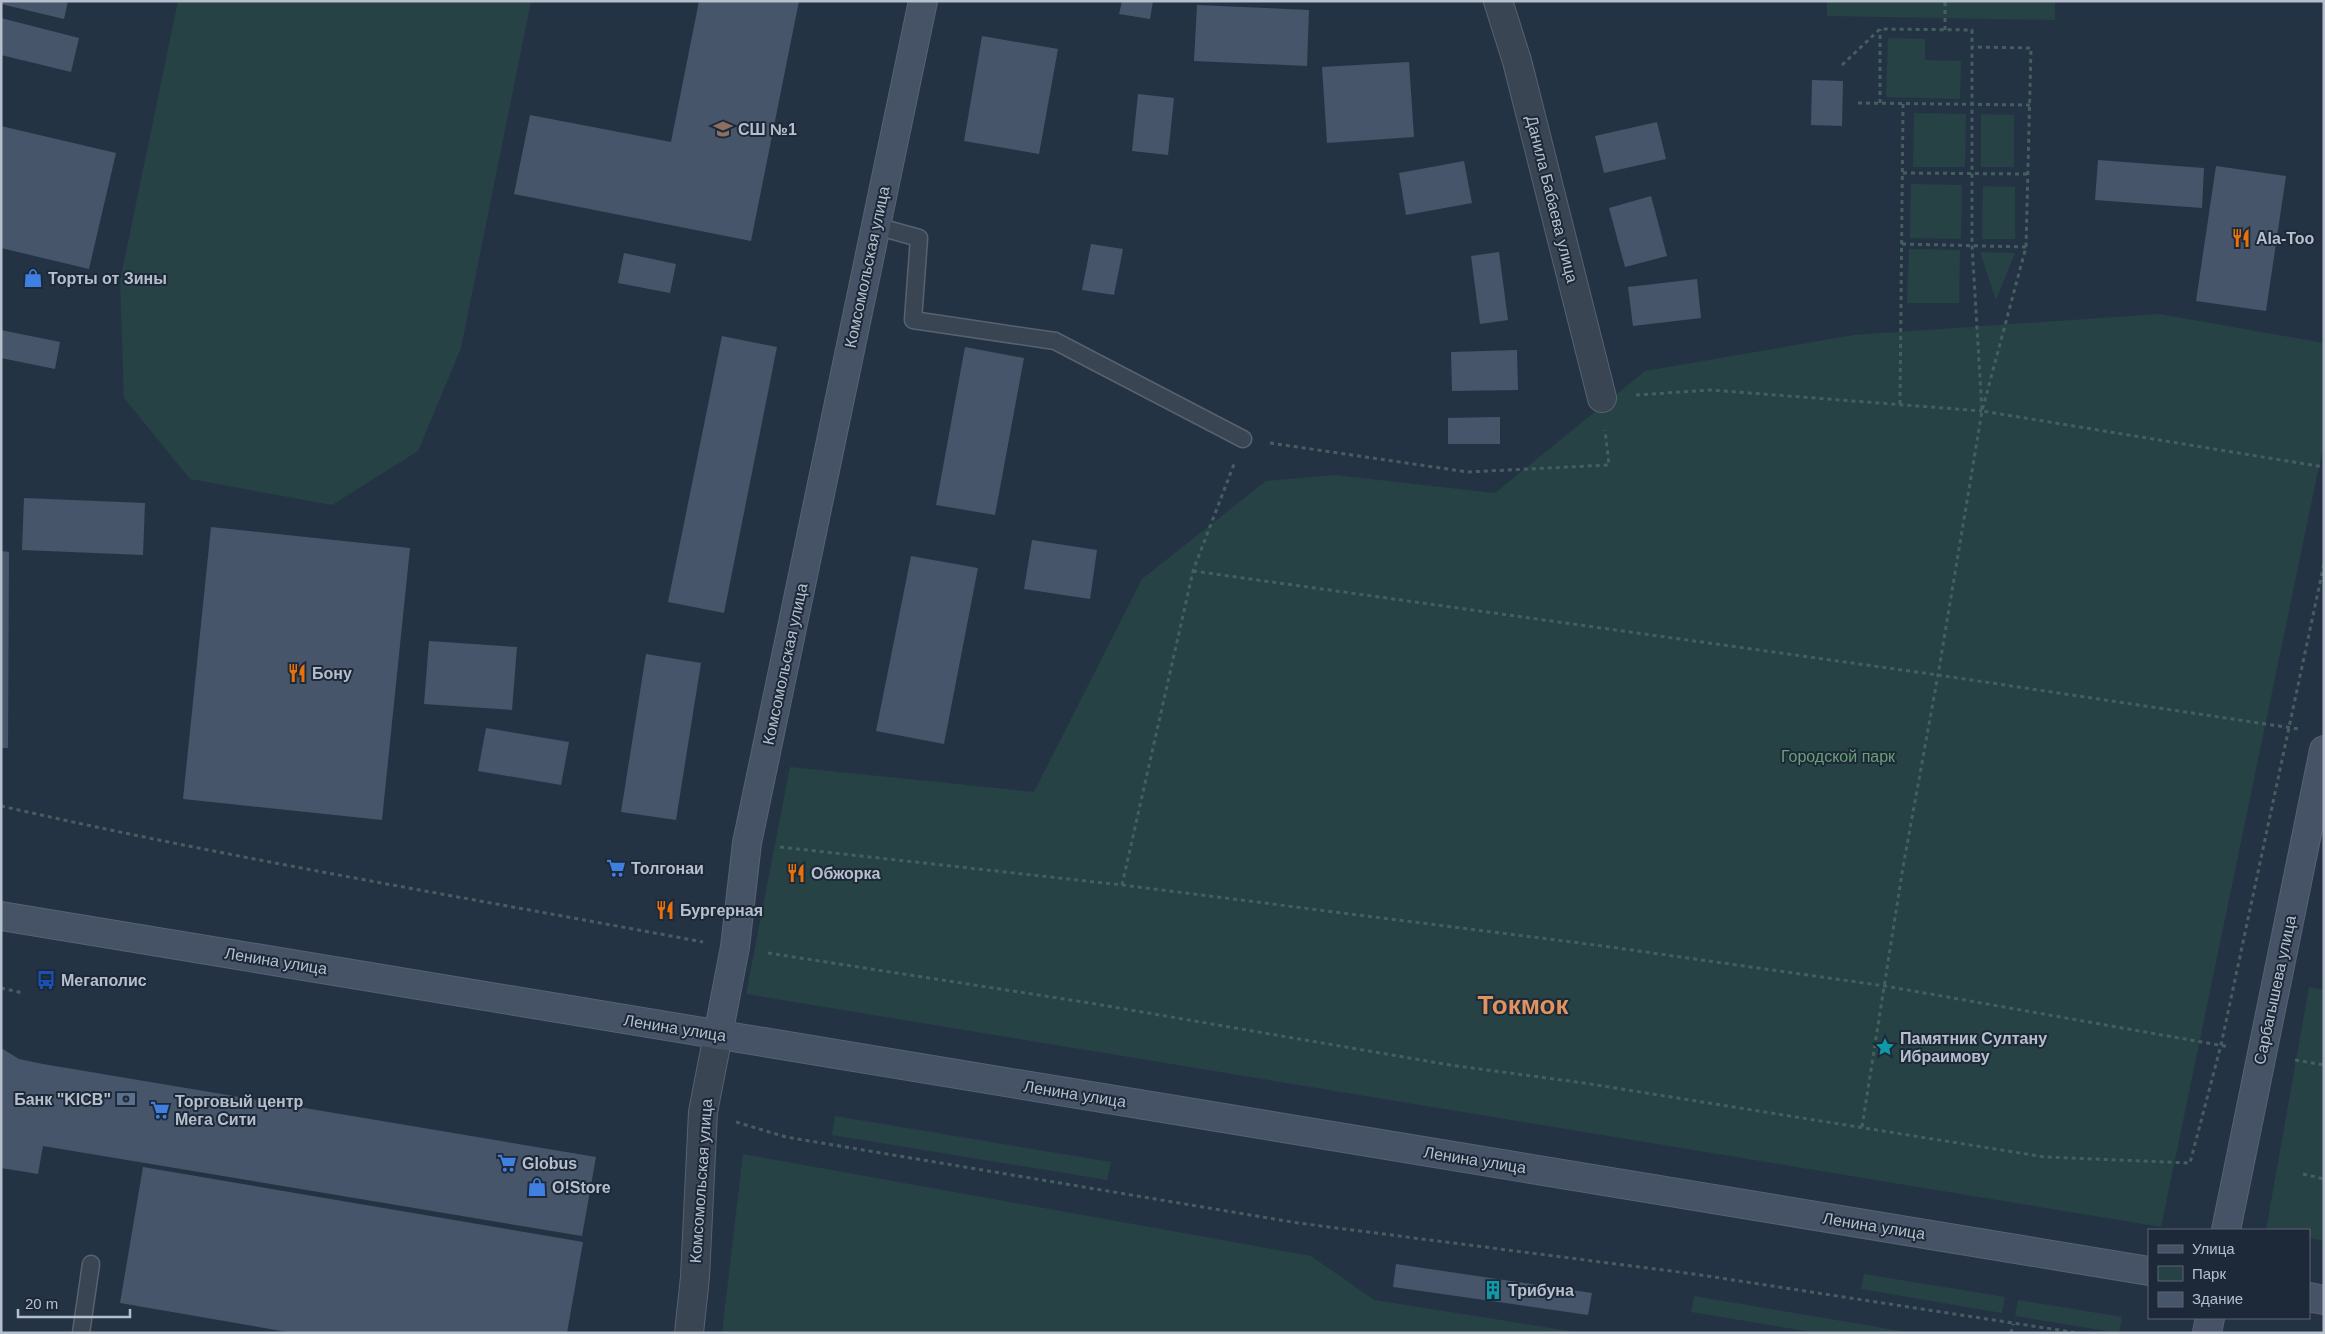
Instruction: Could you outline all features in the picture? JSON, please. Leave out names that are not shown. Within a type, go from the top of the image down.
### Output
[{"type":"main road","name":"Комсомольская улица","points":[[718,1035],[735,947],[748,843],[923,1]]},
{"type":"main road","name":"Сарбагышева улица","points":[[2226,1229],[2262,1054],[2317,818],[2315,740]]},
{"type":"main road","name":"Ленина улица","points":[[1,916],[2148,1271]]},
{"type":"main road","points":[[2310,1297],[2324,1300]]},
{"type":"main road","points":[[2207,1333],[2210,1319]]},
{"type":"street","name":"Данила Бабаева улица","points":[[1498,1],[1516,60],[1602,398]]},
{"type":"street","name":"Комсомольская улица","points":[[689,1333],[696,1277],[703,1112],[718,1035]]},
{"type":"lane","points":[[876,226],[919,238],[913,320],[1055,341],[1244,439]]},
{"type":"lane","points":[[80,1333],[91,1264]]},
{"type":"path","points":[[1945,1],[1945,30]]},
{"type":"path","points":[[1880,30],[1880,103]]},
{"type":"path","points":[[1842,65],[1880,30],[1972,30],[1972,245],[1982,411]]},
{"type":"path","points":[[1862,1127],[1903,867],[1938,675],[1982,411],[2026,247],[2030,174],[2031,48],[1973,47]]},
{"type":"path","points":[[1858,103],[2030,105]]},
{"type":"path","points":[[1900,404],[1903,104]]},
{"type":"path","points":[[1903,173],[2030,174]]},
{"type":"path","points":[[1902,244],[2026,247]]},
{"type":"path","points":[[1982,411],[2324,467]]},
{"type":"path","points":[[1122,885],[1193,571],[1244,439]]},
{"type":"path","points":[[1,806],[195,846],[735,947],[1080,1001],[1450,1065],[1584,1083],[2045,1157],[2190,1163],[2221,1045],[2324,564]]},
{"type":"path","points":[[1193,571],[1938,675],[2290,727],[2315,740]]},
{"type":"path","points":[[748,843],[1122,885],[1603,946],[1885,986],[2324,1065]]},
{"type":"path","points":[[1,988],[23,993]]},
{"type":"path","points":[[703,1112],[786,1137],[1298,1223],[1694,1274],[2078,1333]]},
{"type":"path","points":[[2303,1174],[2324,1179]]},
{"type":"path","points":[[2010,1333],[2013,1324]]},
{"type":"green space","points":[[178,1],[531,1],[461,348],[418,451],[332,505],[190,479],[124,398],[120,281]]},
{"type":"green space","points":[[1827,1],[2055,1],[2055,20],[1827,16]]},
{"type":"green space","points":[[1888,38],[1925,39],[1925,60],[1961,61],[1960,99],[1886,97]]},
{"type":"green space","points":[[1914,113],[1966,114],[1965,167],[1913,167]]},
{"type":"green space","points":[[1981,114],[2014,115],[2014,167],[1981,167]]},
{"type":"green space","points":[[1911,184],[1962,185],[1961,239],[1910,238]]},
{"type":"green space","points":[[1983,186],[2015,187],[2015,239],[1982,239]]},
{"type":"green space","points":[[1909,249],[1960,250],[1959,303],[1907,303]]},
{"type":"green space","points":[[1980,252],[2015,253],[1996,300]]},
{"type":"green space","name":"Городской парк","points":[[2159,314],[2324,343],[2324,442],[2161,1227],[746,994],[790,767],[1034,792],[1142,579],[1266,481],[1334,475],[1495,493],[1645,371],[1854,335]]},
{"type":"green space","points":[[2309,987],[2324,990],[2324,1241],[2310,1238],[2310,1229],[2266,1229]]},
{"type":"green space","points":[[835,1116],[1111,1162],[1107,1180],[832,1135]]},
{"type":"green space","points":[[743,1154],[1311,1256],[1374,1300],[1582,1333],[722,1333]]},
{"type":"green space","points":[[1864,1274],[2005,1297],[2002,1313],[1861,1289]]},
{"type":"green space","points":[[1694,1296],[1913,1333],[1818,1333],[1691,1312]]},
{"type":"green space","points":[[2018,1300],[2122,1317],[2119,1333],[2015,1316]]},
{"type":"building","points":[[2,1],[68,1],[64,19],[1,4]]},
{"type":"building","name":"СШ №1","points":[[699,1],[799,1],[751,241],[514,194],[530,115],[671,142]]},
{"type":"building","points":[[1122,1],[1153,1],[1150,19],[1119,14]]},
{"type":"building","points":[[1197,5],[1309,10],[1307,66],[1194,61]]},
{"type":"building","points":[[1,18],[79,38],[71,72],[1,55]]},
{"type":"building","points":[[982,36],[1058,49],[1039,154],[964,141]]},
{"type":"building","points":[[1409,62],[1414,137],[1327,143],[1322,67]]},
{"type":"building","points":[[1812,80],[1843,81],[1842,126],[1811,125]]},
{"type":"building","points":[[1138,94],[1174,98],[1168,155],[1132,151]]},
{"type":"building","points":[[1657,122],[1666,159],[1604,173],[1595,136]]},
{"type":"building","points":[[1,126],[116,153],[89,269],[1,248]]},
{"type":"building","points":[[2098,160],[2204,168],[2202,208],[2095,200]]},
{"type":"building","points":[[1464,161],[1472,203],[1406,215],[1399,173]]},
{"type":"building","name":"Ala-Too","points":[[2216,166],[2286,176],[2266,311],[2196,301]]},
{"type":"building","points":[[1651,196],[1667,256],[1625,267],[1609,208]]},
{"type":"building","points":[[1091,244],[1123,249],[1114,295],[1082,290]]},
{"type":"building","points":[[1499,252],[1508,320],[1480,324],[1471,256]]},
{"type":"building","points":[[624,253],[676,264],[670,293],[618,283]]},
{"type":"building","points":[[1697,279],[1701,318],[1633,326],[1628,287]]},
{"type":"building","points":[[1,330],[60,342],[55,369],[1,358]]},
{"type":"building","points":[[722,336],[777,347],[724,613],[668,602]]},
{"type":"building","points":[[965,347],[1024,358],[995,515],[936,505]]},
{"type":"building","points":[[1517,350],[1518,390],[1452,391],[1451,352]]},
{"type":"building","points":[[1500,417],[1500,444],[1448,444],[1448,418]]},
{"type":"building","points":[[24,498],[145,503],[143,555],[22,550]]},
{"type":"building","name":"Бону","points":[[211,527],[410,548],[382,820],[183,799]]},
{"type":"building","points":[[1032,540],[1097,550],[1090,599],[1024,589]]},
{"type":"building","points":[[1,551],[9,552],[8,748],[1,748]]},
{"type":"building","points":[[911,556],[978,568],[944,744],[876,731]]},
{"type":"building","points":[[429,641],[517,647],[512,710],[424,704]]},
{"type":"building","points":[[646,654],[701,663],[676,820],[621,812]]},
{"type":"building","points":[[486,728],[569,742],[561,785],[478,771]]},
{"type":"building","name":"Торговый центр Мега Сити","points":[[1,1048],[19,1059],[43,1064],[596,1157],[582,1236],[43,1146],[38,1174],[1,1168]]},
{"type":"building","points":[[143,1167],[583,1242],[567,1333],[293,1333],[120,1303]]},
{"type":"building","name":"Трибуна","points":[[1396,1264],[1592,1293],[1588,1315],[1393,1287]]},
{"type":"place","name":"СШ №1","points":[[723,129]]},
{"type":"place","name":"Ala-Too","points":[[2241,238]]},
{"type":"place","name":"Торты от Зины","points":[[33,278]]},
{"type":"place","name":"Бону","points":[[297,673]]},
{"type":"place","name":"Толгонаи","points":[[616,868]]},
{"type":"place","name":"Обжорка","points":[[796,873]]},
{"type":"place","name":"Бургерная","points":[[665,910]]},
{"type":"place","name":"Мегаполис","points":[[46,980]]},
{"type":"place","name":"Памятник Султану Ибраимову","points":[[1885,1047]]},
{"type":"place","name":"Банк \"KICB\"","points":[[126,1099]]},
{"type":"place","name":"Торговый центр Мега Сити","points":[[160,1110]]},
{"type":"place","name":"Globus","points":[[507,1163]]},
{"type":"place","name":"O!Store","points":[[537,1187]]},
{"type":"place","name":"Трибуна","points":[[1493,1290]]},
{"type":"district","name":"Токмок","points":[[1523,1005]]}]
